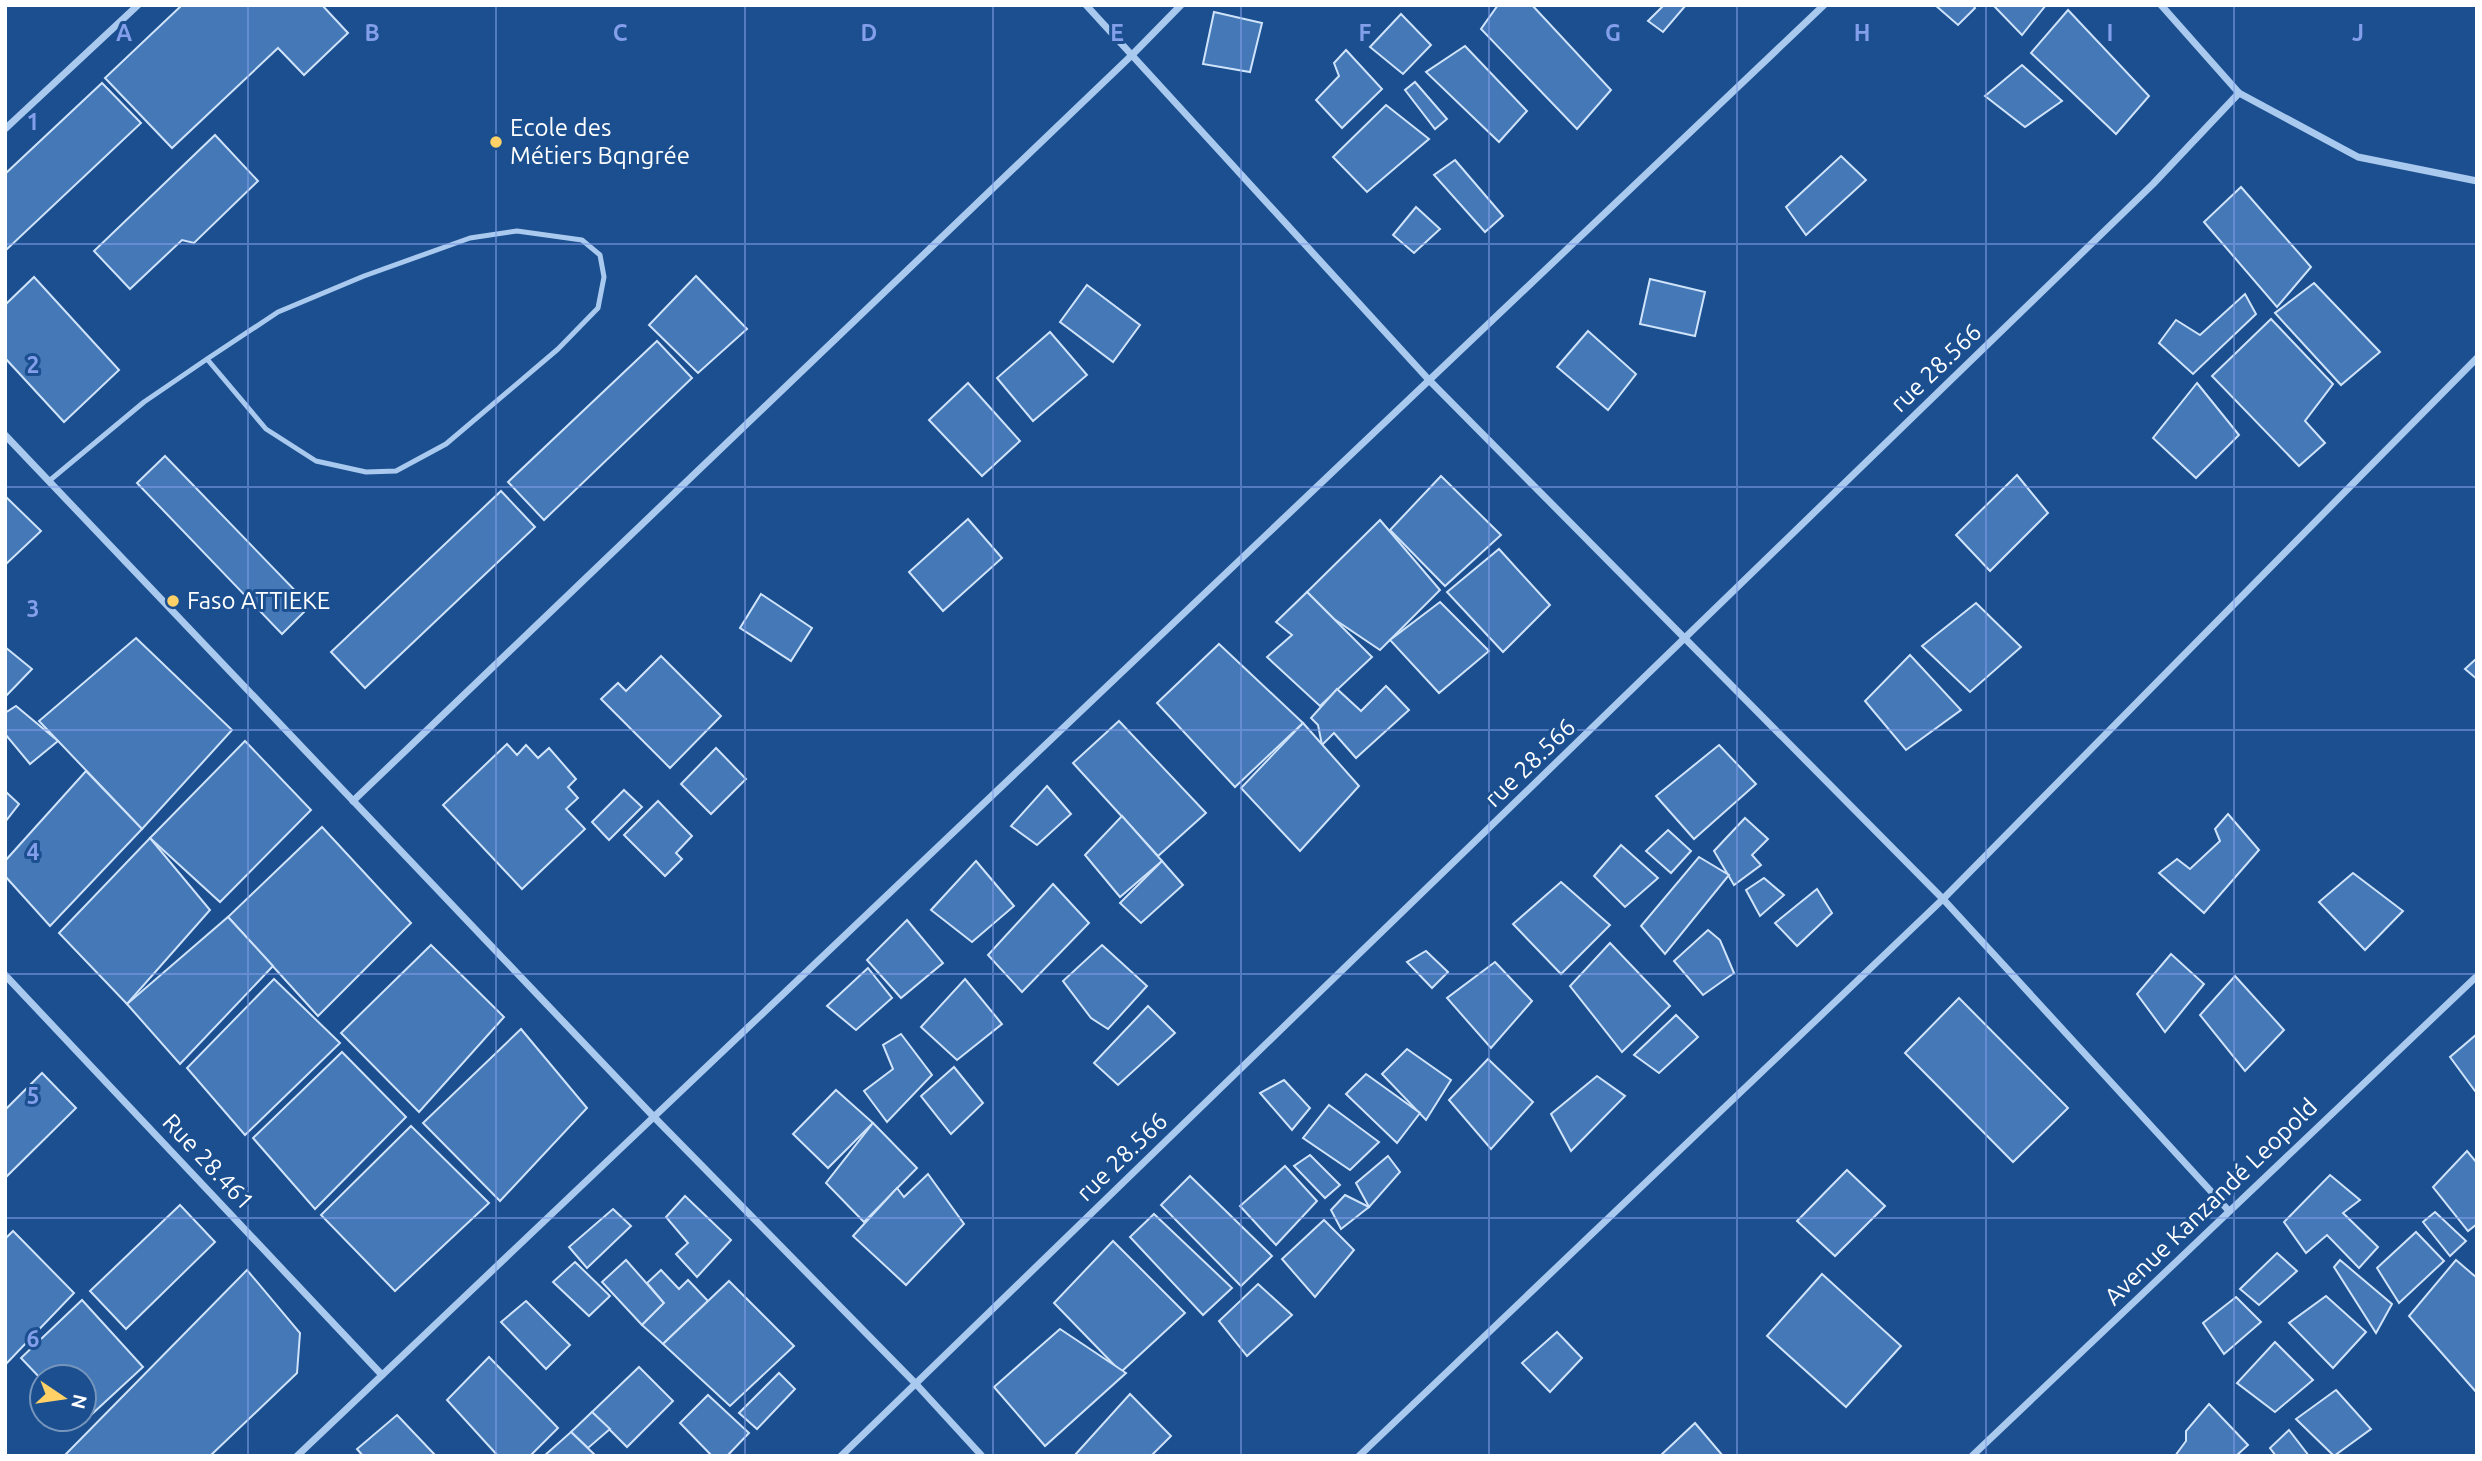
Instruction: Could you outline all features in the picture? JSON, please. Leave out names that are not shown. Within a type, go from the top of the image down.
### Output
[{"type":"street","points":[[5,129],[138,5]]},
{"type":"street","points":[[1086,5],[1429,380],[1943,899],[2229,1211]]},
{"type":"street","points":[[353,801],[1181,5]]},
{"type":"street","points":[[297,1456],[1824,5]]},
{"type":"street","points":[[2161,5],[2239,93],[2357,157],[2477,181]]},
{"type":"street","name":"rue 28.566","points":[[841,1456],[2153,184],[2239,93]]},
{"type":"street","points":[[1359,1456],[1943,899],[2477,358]]},
{"type":"street","points":[[5,435],[653,1116],[916,1384],[982,1456]]},
{"type":"street","name":"Rue 28.461","points":[[5,975],[382,1375]]},
{"type":"street","name":"Avenue Kanzandé Leopold","points":[[1972,1456],[2477,976]]},
{"type":"lane","points":[[49,481],[144,402],[207,359],[278,312],[407,260],[470,238],[517,231],[582,240],[600,256],[604,277],[598,308],[558,349],[446,444],[396,471],[366,471],[316,461],[267,429],[207,359]]},
{"type":"building","points":[[182,5],[322,5],[348,33],[304,75],[278,48],[172,148],[105,78]]},
{"type":"building","points":[[1498,5],[1532,5],[1611,90],[1577,129],[1481,29]]},
{"type":"building","points":[[1664,5],[1686,5],[1663,32],[1648,21]]},
{"type":"building","points":[[1935,5],[1973,5],[1975,8],[1958,25]]},
{"type":"building","points":[[1993,5],[2046,5],[2022,35]]},
{"type":"building","points":[[2068,10],[2149,96],[2116,134],[2031,53]]},
{"type":"building","points":[[1214,12],[1262,23],[1250,72],[1203,64]]},
{"type":"building","points":[[1401,14],[1431,45],[1403,74],[1370,47]]},
{"type":"building","points":[[1465,46],[1527,111],[1499,142],[1426,72]]},
{"type":"building","points":[[1346,50],[1382,89],[1342,128],[1316,100],[1339,76],[1334,63]]},
{"type":"building","points":[[2022,65],[2062,101],[2025,127],[1985,96]]},
{"type":"building","points":[[1415,82],[1447,119],[1435,129],[1405,90]]},
{"type":"building","points":[[102,83],[141,123],[5,251],[5,174]]},
{"type":"building","points":[[1386,105],[1429,139],[1367,192],[1333,157]]},
{"type":"building","points":[[215,135],[258,181],[194,243],[182,240],[130,289],[94,251]]},
{"type":"building","points":[[1841,156],[1866,180],[1806,235],[1786,207]]},
{"type":"building","points":[[1455,160],[1503,216],[1485,232],[1434,175]]},
{"type":"building","points":[[2241,187],[2311,267],[2277,307],[2204,222]]},
{"type":"building","points":[[1416,207],[1440,229],[1414,253],[1393,235]]},
{"type":"building","points":[[696,276],[747,329],[698,373],[649,325]]},
{"type":"building","points":[[34,277],[119,370],[64,422],[5,358],[5,305]]},
{"type":"building","points":[[1650,279],[1705,292],[1695,336],[1640,324]]},
{"type":"building","points":[[2314,283],[2380,352],[2341,385],[2275,313]]},
{"type":"building","points":[[1087,285],[1140,325],[1113,362],[1060,322]]},
{"type":"building","points":[[2245,294],[2256,314],[2193,374],[2159,343],[2176,320],[2200,335]]},
{"type":"building","points":[[2271,319],[2333,384],[2305,421],[2325,443],[2299,466],[2212,376]]},
{"type":"building","points":[[1588,331],[1636,374],[1608,410],[1557,367]]},
{"type":"building","points":[[1050,332],[1087,375],[1033,421],[997,378]]},
{"type":"building","points":[[657,341],[692,378],[544,520],[508,482]]},
{"type":"building","points":[[968,383],[1020,441],[982,476],[929,420]]},
{"type":"building","points":[[2197,383],[2239,435],[2196,478],[2153,438]]},
{"type":"building","points":[[165,456],[310,606],[282,634],[137,483]]},
{"type":"building","points":[[2017,475],[2048,513],[1990,571],[1956,535]]},
{"type":"building","points":[[1441,476],[1501,535],[1445,586],[1390,530]]},
{"type":"building","points":[[501,491],[535,527],[365,688],[331,652]]},
{"type":"building","points":[[5,496],[41,531],[5,565]]},
{"type":"building","points":[[968,519],[1002,558],[943,611],[909,572]]},
{"type":"building","points":[[1380,520],[1440,590],[1380,650],[1334,619],[1307,592]]},
{"type":"building","points":[[1499,549],[1550,605],[1503,652],[1447,592]]},
{"type":"building","points":[[1307,592],[1372,657],[1320,706],[1267,657],[1292,635],[1276,622]]},
{"type":"building","points":[[761,594],[812,628],[791,661],[740,628]]},
{"type":"building","points":[[1440,602],[1489,651],[1439,693],[1390,640]]},
{"type":"building","points":[[1976,603],[2021,647],[1970,692],[1922,646]]},
{"type":"building","points":[[136,638],[232,730],[142,829],[39,721]]},
{"type":"building","points":[[1219,644],[1303,723],[1235,787],[1157,703]]},
{"type":"building","points":[[5,647],[32,669],[5,697]]},
{"type":"building","points":[[1910,655],[1961,710],[1906,750],[1865,701]]},
{"type":"building","points":[[661,656],[721,716],[670,768],[601,699],[618,683],[626,691]]},
{"type":"building","points":[[2477,658],[2477,679],[2465,669]]},
{"type":"building","points":[[1386,686],[1409,710],[1356,758],[1334,733],[1322,745],[1318,725],[1311,718],[1337,689],[1361,711]]},
{"type":"building","points":[[16,706],[58,741],[30,764],[5,734],[5,713]]},
{"type":"building","points":[[1119,721],[1206,813],[1158,856],[1073,763]]},
{"type":"building","points":[[1303,723],[1359,786],[1300,851],[1241,788]]},
{"type":"building","points":[[245,741],[311,810],[220,902],[150,838]]},
{"type":"building","points":[[507,744],[517,755],[526,745],[538,758],[549,748],[576,779],[568,787],[578,798],[566,809],[585,829],[522,889],[443,805]]},
{"type":"building","points":[[1719,745],[1756,784],[1694,839],[1656,796]]},
{"type":"building","points":[[716,748],[746,779],[711,814],[681,784]]},
{"type":"building","points":[[86,771],[142,829],[50,926],[5,876],[5,861]]},
{"type":"building","points":[[1047,786],[1071,814],[1037,845],[1011,826]]},
{"type":"building","points":[[624,790],[642,807],[609,840],[592,822]]},
{"type":"building","points":[[5,791],[19,804],[5,822]]},
{"type":"building","points":[[658,801],[692,836],[676,853],[682,859],[665,876],[624,835]]},
{"type":"building","points":[[2228,814],[2259,850],[2204,913],[2159,873],[2177,859],[2190,869],[2220,841],[2215,829]]},
{"type":"building","points":[[1122,816],[1162,861],[1120,897],[1085,855]]},
{"type":"building","points":[[1745,818],[1768,839],[1752,855],[1761,865],[1734,885],[1714,851]]},
{"type":"building","points":[[322,827],[411,923],[318,1016],[228,917]]},
{"type":"building","points":[[1668,830],[1691,851],[1671,873],[1646,851]]},
{"type":"building","points":[[150,838],[210,910],[127,1004],[59,933]]},
{"type":"building","points":[[1621,845],[1658,878],[1625,907],[1594,876]]},
{"type":"building","points":[[1699,857],[1729,875],[1665,954],[1641,926]]},
{"type":"building","points":[[976,861],[1014,906],[972,942],[931,910]]},
{"type":"building","points":[[1162,861],[1183,885],[1141,923],[1120,903]]},
{"type":"building","points":[[2353,873],[2403,911],[2365,950],[2319,902]]},
{"type":"building","points":[[1764,878],[1784,895],[1760,916],[1746,890]]},
{"type":"building","points":[[1561,882],[1610,925],[1561,974],[1513,924]]},
{"type":"building","points":[[1053,884],[1089,923],[1022,992],[988,955]]},
{"type":"building","points":[[1817,889],[1832,913],[1797,946],[1775,923]]},
{"type":"building","points":[[228,917],[273,966],[180,1064],[127,1004]]},
{"type":"building","points":[[907,920],[943,963],[901,998],[867,960]]},
{"type":"building","points":[[1708,930],[1720,940],[1734,973],[1703,995],[1674,961]]},
{"type":"building","points":[[1610,943],[1670,1006],[1622,1052],[1570,986]]},
{"type":"building","points":[[431,945],[504,1017],[419,1112],[341,1033]]},
{"type":"building","points":[[1102,945],[1147,986],[1108,1029],[1091,1018],[1063,981]]},
{"type":"building","points":[[1426,951],[1448,972],[1432,988],[1407,962]]},
{"type":"building","points":[[2171,954],[2204,984],[2165,1032],[2137,994]]},
{"type":"building","points":[[1495,962],[1532,1001],[1491,1048],[1447,998]]},
{"type":"building","points":[[868,968],[892,998],[856,1030],[827,1006]]},
{"type":"building","points":[[2235,976],[2284,1030],[2245,1071],[2200,1015]]},
{"type":"building","points":[[274,979],[340,1043],[245,1135],[187,1068]]},
{"type":"building","points":[[965,979],[1002,1024],[957,1060],[921,1027]]},
{"type":"building","points":[[1959,998],[2068,1108],[2013,1162],[1905,1053]]},
{"type":"building","points":[[1148,1006],[1175,1033],[1118,1085],[1094,1063]]},
{"type":"building","points":[[1676,1015],[1698,1037],[1659,1073],[1634,1055]]},
{"type":"building","points":[[521,1029],[587,1108],[500,1201],[423,1123]]},
{"type":"building","points":[[901,1034],[932,1075],[887,1122],[864,1091],[893,1069],[883,1045]]},
{"type":"building","points":[[2477,1034],[2477,1090],[2475,1091],[2450,1057]]},
{"type":"building","points":[[1407,1049],[1451,1080],[1426,1120],[1382,1074]]},
{"type":"building","points":[[342,1052],[406,1117],[315,1209],[253,1138]]},
{"type":"building","points":[[1488,1059],[1533,1102],[1491,1149],[1449,1100]]},
{"type":"building","points":[[954,1067],[983,1103],[951,1134],[921,1096]]},
{"type":"building","points":[[42,1073],[76,1108],[5,1178],[5,1110]]},
{"type":"building","points":[[1366,1074],[1420,1113],[1397,1143],[1346,1094]]},
{"type":"building","points":[[1597,1076],[1625,1096],[1571,1151],[1551,1114]]},
{"type":"building","points":[[1284,1080],[1310,1108],[1292,1130],[1260,1093]]},
{"type":"building","points":[[836,1090],[873,1123],[828,1168],[793,1134]]},
{"type":"building","points":[[1329,1105],[1379,1142],[1350,1170],[1303,1138]]},
{"type":"building","points":[[873,1123],[917,1168],[864,1222],[826,1183]]},
{"type":"building","points":[[411,1126],[489,1203],[395,1291],[321,1215]]},
{"type":"building","points":[[2467,1151],[2477,1163],[2477,1224],[2468,1231],[2433,1187]]},
{"type":"building","points":[[1310,1155],[1340,1185],[1325,1198],[1294,1166]]},
{"type":"building","points":[[1388,1156],[1400,1172],[1369,1207],[1356,1183]]},
{"type":"building","points":[[1285,1166],[1317,1201],[1276,1245],[1240,1206]]},
{"type":"building","points":[[1847,1170],[1885,1206],[1835,1256],[1797,1221]]},
{"type":"building","points":[[928,1174],[964,1224],[906,1285],[853,1236],[897,1188],[904,1197]]},
{"type":"building","points":[[2330,1175],[2360,1200],[2343,1213],[2378,1247],[2359,1268],[2327,1235],[2306,1253],[2284,1222]]},
{"type":"building","points":[[1190,1176],[1272,1256],[1241,1286],[1161,1205]]},
{"type":"building","points":[[1345,1195],[1369,1207],[1341,1229],[1331,1210]]},
{"type":"building","points":[[685,1196],[731,1240],[697,1277],[676,1254],[688,1243],[666,1217]]},
{"type":"building","points":[[180,1205],[215,1242],[126,1329],[90,1291]]},
{"type":"building","points":[[613,1209],[631,1226],[587,1268],[569,1247]]},
{"type":"building","points":[[2435,1212],[2466,1241],[2450,1256],[2423,1222]]},
{"type":"building","points":[[1154,1214],[1232,1288],[1203,1315],[1130,1237]]},
{"type":"building","points":[[1324,1220],[1354,1250],[1315,1297],[1282,1259]]},
{"type":"building","points":[[13,1231],[74,1293],[5,1365],[5,1239]]},
{"type":"building","points":[[2416,1232],[2444,1261],[2399,1303],[2377,1268]]},
{"type":"building","points":[[1113,1241],[1185,1313],[1121,1372],[1054,1303]]},
{"type":"building","points":[[2277,1253],[2297,1271],[2259,1305],[2240,1289]]},
{"type":"building","points":[[626,1260],[664,1303],[642,1325],[602,1282]]},
{"type":"building","points":[[2340,1260],[2392,1304],[2376,1333],[2334,1267]]},
{"type":"building","points":[[2456,1260],[2477,1278],[2477,1393],[2409,1316]]},
{"type":"building","points":[[575,1262],[610,1296],[589,1316],[553,1282]]},
{"type":"building","points":[[247,1270],[300,1333],[297,1373],[210,1456],[64,1456],[87,1433],[98,1433],[98,1421]]},
{"type":"building","points":[[661,1270],[679,1289],[688,1280],[708,1301],[663,1344],[642,1325],[664,1303],[647,1283]]},
{"type":"building","points":[[1822,1274],[1901,1346],[1846,1407],[1767,1336]]},
{"type":"building","points":[[729,1281],[794,1346],[730,1406],[663,1344]]},
{"type":"building","points":[[1258,1284],[1292,1315],[1247,1356],[1219,1321]]},
{"type":"building","points":[[2326,1296],[2366,1332],[2333,1368],[2289,1323]]},
{"type":"building","points":[[2236,1297],[2261,1322],[2224,1354],[2203,1323]]},
{"type":"building","points":[[82,1300],[143,1367],[98,1408],[98,1363],[28,1363],[28,1365],[21,1358]]},
{"type":"building","points":[[526,1301],[570,1345],[546,1369],[501,1322]]},
{"type":"building","points":[[1060,1329],[1126,1373],[1045,1446],[994,1387]]},
{"type":"building","points":[[1557,1332],[1582,1358],[1550,1392],[1522,1363]]},
{"type":"building","points":[[2275,1342],[2313,1380],[2275,1412],[2237,1383]]},
{"type":"building","points":[[489,1357],[558,1428],[530,1456],[498,1456],[447,1400]]},
{"type":"building","points":[[639,1367],[673,1401],[627,1447],[592,1412]]},
{"type":"building","points":[[779,1373],[795,1389],[757,1429],[739,1413]]},
{"type":"building","points":[[2336,1390],[2371,1429],[2334,1456],[2296,1419]]},
{"type":"building","points":[[1130,1394],[1171,1436],[1151,1456],[1074,1456]]},
{"type":"building","points":[[708,1395],[749,1433],[727,1456],[712,1456],[680,1423]]},
{"type":"building","points":[[2209,1404],[2248,1445],[2236,1456],[2175,1456],[2186,1441],[2186,1431]]},
{"type":"building","points":[[592,1412],[610,1429],[588,1448],[571,1432]]},
{"type":"building","points":[[397,1415],[436,1456],[363,1456],[357,1449]]},
{"type":"building","points":[[1695,1423],[1723,1456],[1660,1456]]},
{"type":"building","points":[[2289,1430],[2309,1456],[2276,1456],[2270,1448]]},
{"type":"building","points":[[571,1432],[596,1456],[544,1456]]},
{"type":"place","name":"Ecole des Métiers Bqngrée","points":[[496,142]]},
{"type":"place","name":"Faso ATTIEKE","points":[[173,601]]}]
